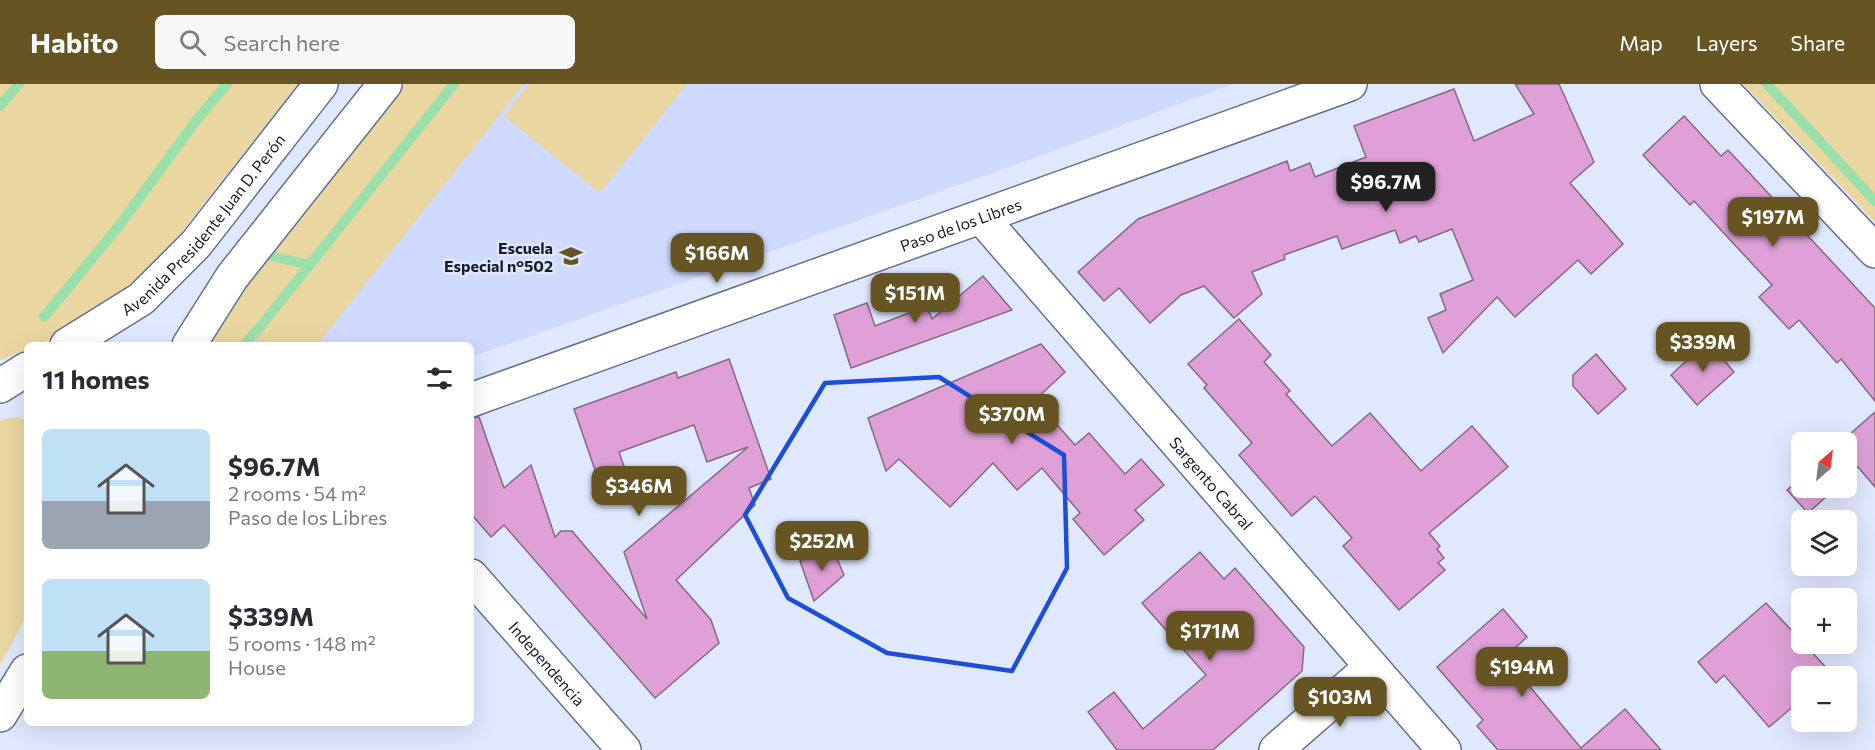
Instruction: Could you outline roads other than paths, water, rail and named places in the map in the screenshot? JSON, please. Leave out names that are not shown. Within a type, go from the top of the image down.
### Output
[{"type":"street","name":"Avenida Presidente Juan D. Perón","points":[[72,342],[141,299],[196,244],[321,84]]},
{"type":"street","points":[[191,342],[232,277],[385,84]]},
{"type":"street","name":"Paso de los Libres","points":[[474,399],[1350,84]]},
{"type":"street","points":[[1717,84],[1875,251]]},
{"type":"street","name":"Sargento Cabral","points":[[981,217],[1444,750]]},
{"type":"street","points":[[0,387],[24,371]]},
{"type":"street","points":[[0,387],[24,392]]},
{"type":"street","name":"Independencia","points":[[474,579],[624,750]]},
{"type":"street","points":[[1276,750],[1371,667]]},
{"type":"street","points":[[0,715],[24,676]]},
{"type":"waterway","points":[[0,106],[19,84]]},
{"type":"waterway","points":[[44,317],[119,226],[195,122],[227,84]]},
{"type":"waterway","points":[[247,342],[454,84]]},
{"type":"waterway","points":[[1767,84],[1875,201]]},
{"type":"waterway","points":[[267,255],[310,265]]},
{"type":"place","name":"Escuela Especial n°502","points":[[571,256]]}]
